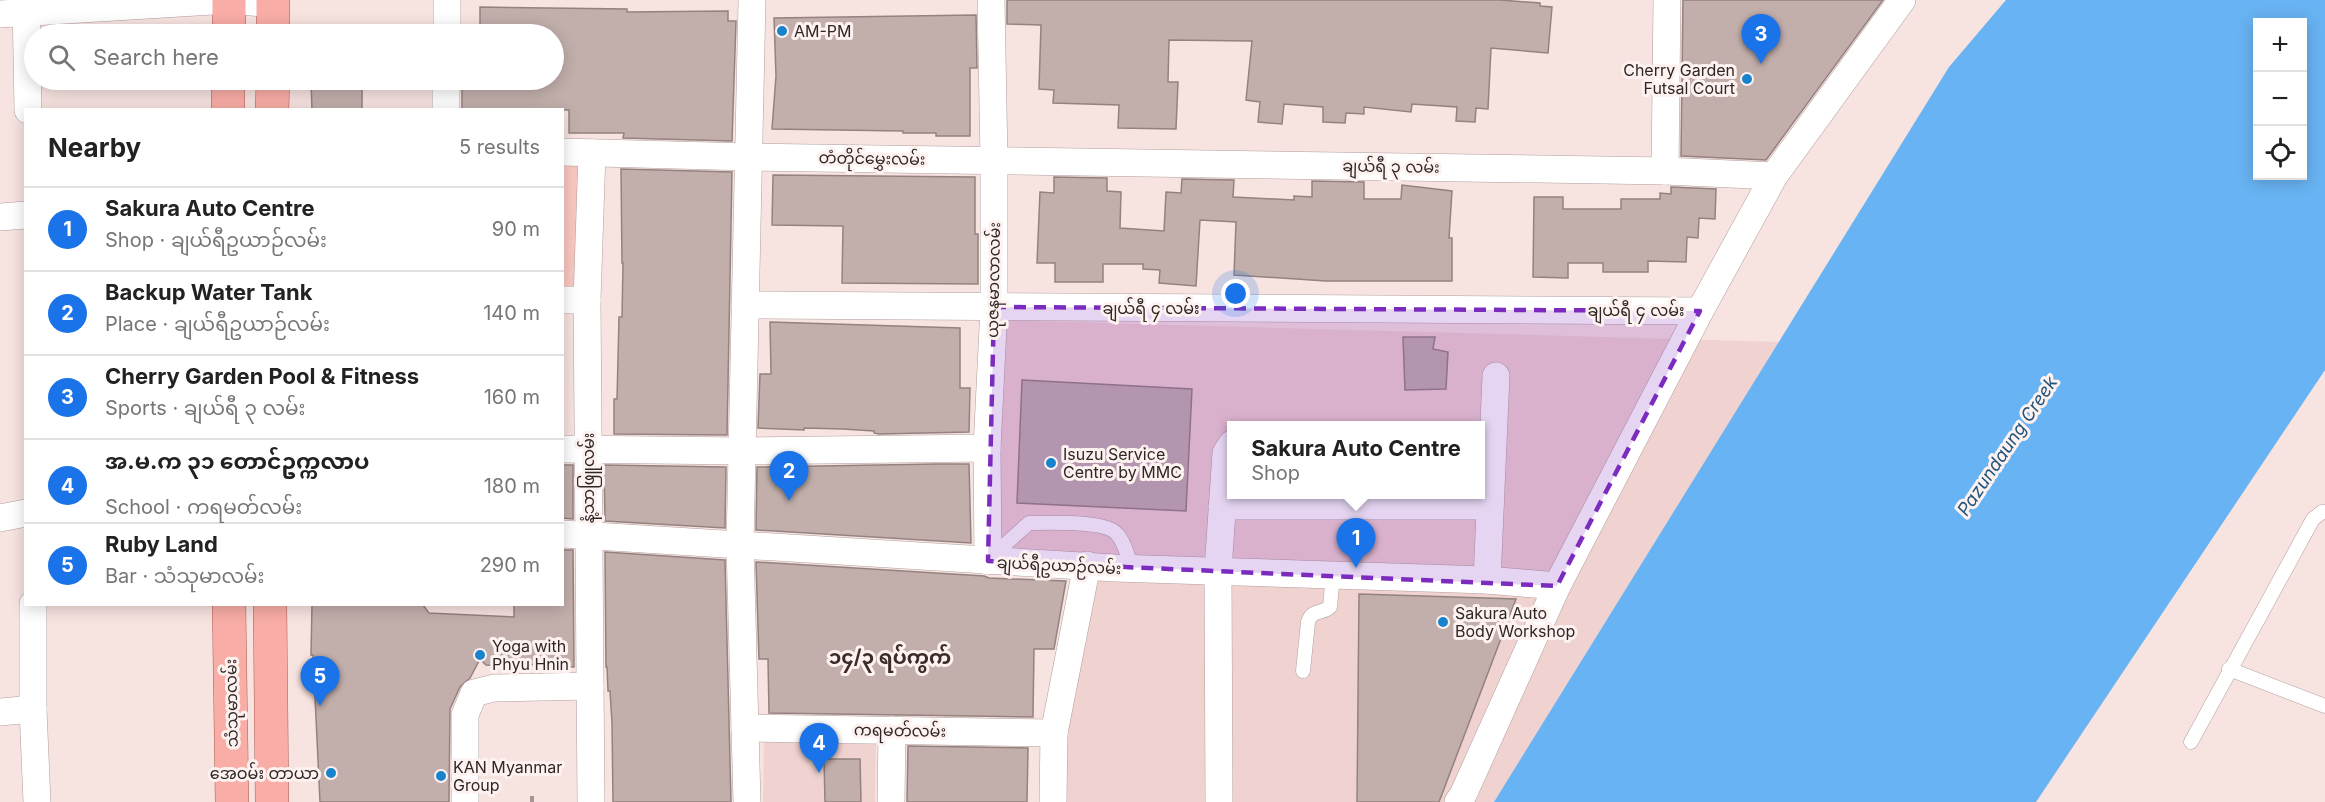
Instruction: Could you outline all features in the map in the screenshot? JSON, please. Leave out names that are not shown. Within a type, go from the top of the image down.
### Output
[{"type":"main road","points":[[229,0],[229,24]]},
{"type":"main road","points":[[228,90],[228,108]]},
{"type":"main road","points":[[272,108],[273,90]]},
{"type":"main road","name":"သံသုမာလမ်း","points":[[230,606],[232,802]]},
{"type":"main road","points":[[270,606],[272,802]]},
{"type":"street","points":[[24,70],[18,9],[229,0],[273,13]]},
{"type":"street","points":[[447,0],[447,24]]},
{"type":"street","points":[[747,802],[740,545],[752,0]]},
{"type":"street","name":"ယုဇနမာလာလမ်း","points":[[987,561],[987,448],[1001,160],[990,0]]},
{"type":"street","points":[[1665,171],[1667,0]]},
{"type":"street","points":[[1458,802],[1557,586],[1700,310],[1774,176],[1902,0]]},
{"type":"street","points":[[26,90],[28,108]]},
{"type":"street","points":[[446,90],[446,108]]},
{"type":"street","name":"တံတိုင်မွှေးလမ်း","points":[[564,152],[1001,160]]},
{"type":"street","name":"နံ့သာဖြူလမ်း","points":[[591,802],[590,686],[575,535],[575,300],[592,153]]},
{"type":"street","name":"ချယ်ရီ ၃ လမ်း","points":[[1001,160],[1665,171],[1774,176]]},
{"type":"street","points":[[0,217],[24,214]]},
{"type":"street","name":"ချယ်ရီ ၄ လမ်း","points":[[745,306],[1700,310]]},
{"type":"street","points":[[1487,580],[1490,506],[1486,443],[1496,376]]},
{"type":"street","points":[[575,449],[742,451],[987,448]]},
{"type":"street","points":[[1219,802],[1218,570],[1227,452]]},
{"type":"street","points":[[1222,506],[1490,506]]},
{"type":"street","points":[[0,518],[24,513]]},
{"type":"street","name":"ချယ်ရီဥယာဉ်လမ်း","points":[[575,535],[1132,569],[1487,580],[1557,586]]},
{"type":"street","points":[[1053,802],[1054,733],[1087,565]]},
{"type":"street","points":[[33,606],[33,709],[37,802]]},
{"type":"street","points":[[465,802],[465,715],[474,693],[494,688],[590,686]]},
{"type":"street","points":[[0,712],[33,709]]},
{"type":"street","name":"ကရမတ်လမ်း","points":[[745,728],[1054,733]]},
{"type":"street","points":[[891,802],[892,730]]},
{"type":"lane","points":[[2191,742],[2313,519],[2325,512]]},
{"type":"lane","points":[[987,561],[1029,523],[1066,523],[1110,528],[1121,540],[1132,569]]},
{"type":"lane","points":[[1303,671],[1308,622],[1310,616],[1317,611],[1330,607],[1333,574]]},
{"type":"lane","points":[[2229,669],[2325,706]]},
{"type":"path","points":[[532,794],[532,802]]},
{"type":"highlighted area","points":[[994,307],[1700,311],[1557,586],[988,561]]},
{"type":"shaded area","points":[[564,166],[580,166],[576,289],[564,289]]},
{"type":"shaded area","points":[[1000,320],[1779,342],[1494,802],[1055,802],[1074,554],[997,548]]},
{"type":"shaded area","points":[[764,742],[876,744],[875,802],[763,802]]},
{"type":"water","name":"Pazundaung Creek","points":[[2006,0],[2325,0],[2325,370],[2036,802],[1494,802],[1949,67]]},
{"type":"building","points":[[1007,0],[1500,0],[1540,3],[1540,6],[1552,7],[1548,53],[1491,48],[1488,109],[1476,108],[1475,122],[1456,121],[1457,107],[1412,104],[1411,112],[1364,107],[1364,114],[1346,113],[1345,123],[1323,122],[1323,107],[1284,104],[1282,124],[1258,122],[1260,102],[1246,100],[1252,41],[1169,40],[1168,82],[1178,82],[1176,129],[1118,128],[1119,105],[1053,103],[1054,90],[1039,89],[1041,25],[1007,24]]},
{"type":"building","points":[[1683,0],[1883,0],[1766,160],[1681,156]]},
{"type":"building","points":[[480,7],[627,9],[627,12],[728,11],[728,21],[736,21],[732,141],[623,138],[624,133],[569,133],[569,110],[564,110],[564,108],[462,108],[462,90],[564,90],[564,24],[480,24]]},
{"type":"building","points":[[976,15],[977,68],[970,68],[970,136],[936,136],[936,133],[903,133],[903,131],[772,129],[776,76],[774,18]]},
{"type":"building","points":[[311,90],[362,90],[362,108],[312,108]]},
{"type":"building","points":[[621,169],[732,172],[727,435],[614,434],[619,317],[622,317]]},
{"type":"building","points":[[773,175],[975,177],[978,284],[842,283],[843,226],[772,225]]},
{"type":"building","points":[[1054,177],[1107,178],[1107,191],[1121,192],[1120,228],[1164,231],[1166,192],[1181,193],[1182,179],[1234,180],[1233,197],[1294,200],[1294,196],[1312,197],[1312,181],[1364,182],[1364,199],[1401,199],[1402,185],[1452,191],[1449,238],[1452,238],[1452,281],[1326,281],[1234,275],[1236,222],[1200,220],[1196,286],[1159,283],[1160,270],[1143,269],[1143,264],[1103,264],[1103,282],[1055,282],[1055,263],[1037,263],[1040,192],[1054,193]]},
{"type":"building","points":[[1671,187],[1716,189],[1715,219],[1699,218],[1698,238],[1687,237],[1686,262],[1648,261],[1648,272],[1603,272],[1603,263],[1568,263],[1568,278],[1533,277],[1534,197],[1563,197],[1563,209],[1621,209],[1621,199],[1660,199],[1660,193],[1671,194]]},
{"type":"building","points":[[770,322],[960,328],[960,388],[970,388],[969,432],[879,434],[874,431],[843,429],[758,428],[760,374],[771,374]]},
{"type":"building","points":[[1403,337],[1435,337],[1433,349],[1448,352],[1446,389],[1405,390]]},
{"type":"building","points":[[1022,380],[1192,389],[1186,511],[1017,503]]},
{"type":"building","points":[[969,464],[971,543],[756,530],[757,467]]},
{"type":"building","points":[[564,465],[573,465],[573,519],[564,518]]},
{"type":"building","points":[[604,465],[726,467],[725,528],[605,521]]},
{"type":"building","points":[[564,550],[573,550],[574,667],[486,665],[480,659],[470,678],[460,687],[450,709],[449,802],[320,802],[313,655],[311,655],[312,606],[424,606],[429,613],[514,617],[514,606],[564,606]]},
{"type":"building","points":[[605,552],[725,560],[731,802],[613,802],[612,723],[606,667]]},
{"type":"building","points":[[756,562],[1066,581],[1054,649],[1034,649],[1033,717],[769,713],[768,659],[759,659]]},
{"type":"building","points":[[1359,594],[1516,599],[1439,802],[1357,802]]},
{"type":"building","points":[[908,746],[1028,748],[1027,802],[907,802]]},
{"type":"building","points":[[824,759],[860,759],[861,802],[825,802]]},
{"type":"place","name":"AM-PM","points":[[782,31]]},
{"type":"place","name":"Cherry Garden Pool & Fitness","points":[[1761,64]]},
{"type":"place","name":"Cherry Garden Futsal Court","points":[[1747,79]]},
{"type":"place","name":"Isuzu Service Centre by MMC","points":[[1051,463]]},
{"type":"place","name":"Backup Water Tank","points":[[789,501]]},
{"type":"place","name":"Sakura Auto Centre","points":[[1356,568]]},
{"type":"place","name":"Sakura Auto Body Workshop","points":[[1443,622]]},
{"type":"place","name":"Yoga with Phyu Hnin","points":[[480,655]]},
{"type":"place","name":"Ruby Land","points":[[320,706]]},
{"type":"place","name":"အေဝမ်း တာယာ","points":[[331,773]]},
{"type":"place","name":"အ.မ.က ၃၁ တောင်ဥက္ကလာပ","points":[[819,773]]},
{"type":"place","name":"KAN Myanmar Group","points":[[441,776]]},
{"type":"district","name":"၁၄/၃ ရပ်ကွက်","points":[[890,657]]}]
